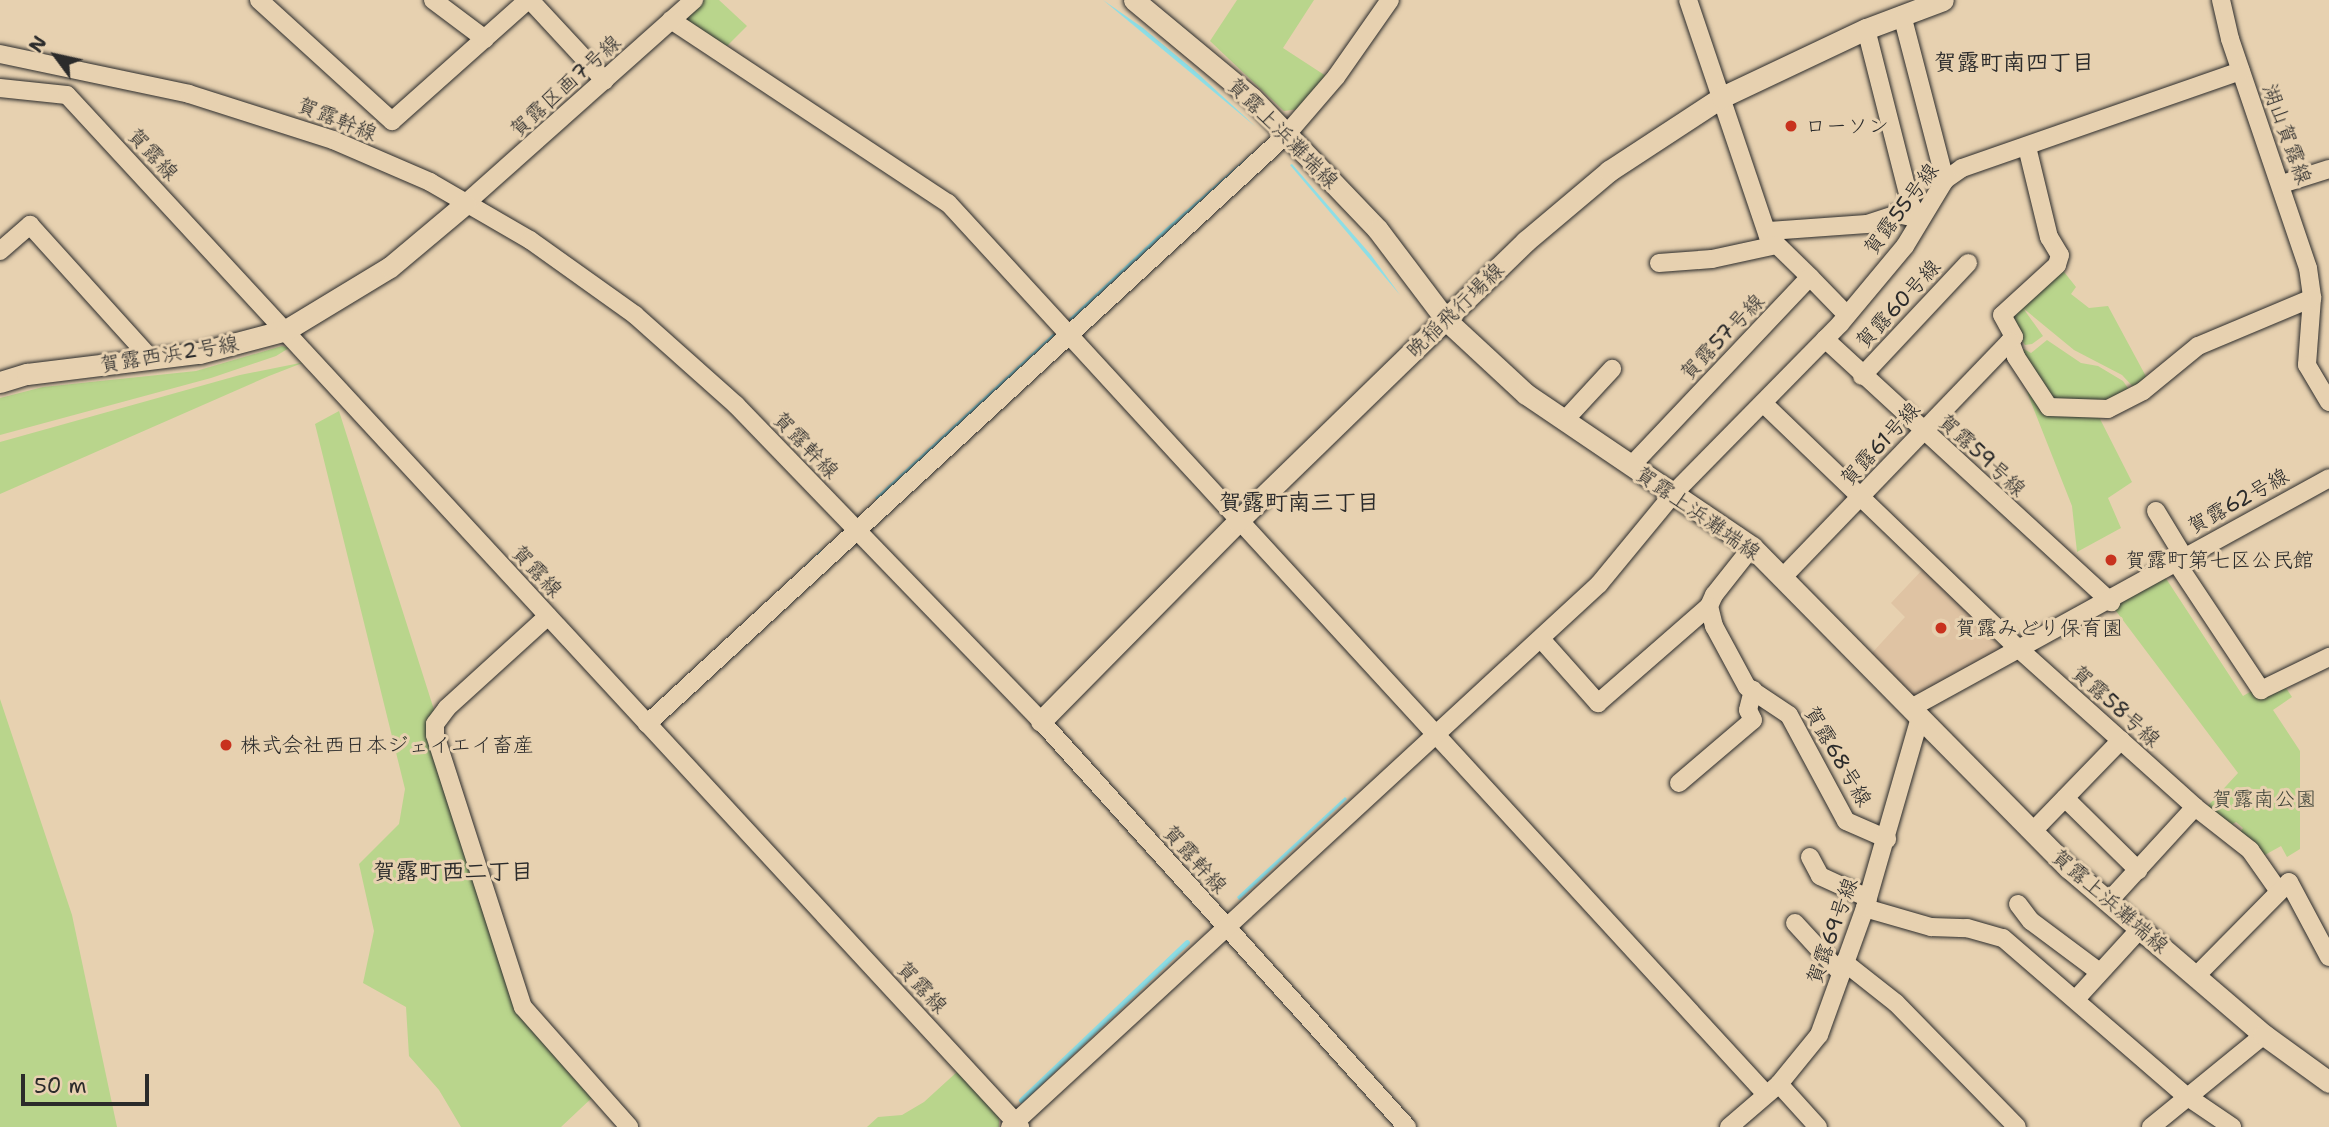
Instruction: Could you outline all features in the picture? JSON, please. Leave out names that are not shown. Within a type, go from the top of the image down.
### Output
[{"type":"street","points":[[259,0],[392,121],[529,0],[605,80]]},
{"type":"street","points":[[433,0],[485,39]]},
{"type":"street","name":"賀露区画7号線","points":[[465,204],[694,0]]},
{"type":"street","name":"賀露上浜灘端線","points":[[1134,0],[1252,98],[1378,230],[1446,320],[1526,394],[1752,547],[2032,832],[2108,902],[2264,1034],[2327,1078]]},
{"type":"street","points":[[647,724],[856,528],[1286,135],[1336,77],[1390,0]]},
{"type":"street","points":[[1688,0],[1773,238],[1847,315]]},
{"type":"street","name":"晩稲飛行場線","points":[[1041,721],[1237,522],[1526,241],[1609,170],[1722,97],[1866,29],[1943,0]]},
{"type":"street","name":"湖山賀露線","points":[[2221,0],[2241,71],[2282,184],[2308,268],[2312,298],[2307,365],[2329,402]]},
{"type":"street","points":[[1902,15],[1945,180]]},
{"type":"street","points":[[671,20],[932,190],[1436,734],[1772,1088],[1818,1127]]},
{"type":"street","points":[[1866,29],[1911,205],[1920,219]]},
{"type":"street","name":"賀露幹線","points":[[0,54],[109,74],[263,114],[429,182],[530,240],[635,315],[736,405],[1041,721],[1406,1127]]},
{"type":"street","name":"賀露55号線","points":[[1015,1125],[1599,584],[1674,493],[1847,315],[1905,246],[1945,180],[1962,168],[2241,71]]},
{"type":"street","name":"賀露線","points":[[0,88],[68,94],[1015,1125]]},
{"type":"street","points":[[2027,147],[2049,237],[2060,255],[2057,265],[2004,310],[2014,337],[2010,341],[2049,407],[2108,409],[2143,391],[2198,346],[2312,298]]},
{"type":"street","points":[[2282,184],[2329,169]]},
{"type":"street","name":"賀露西浜2号線","points":[[0,382],[27,374],[199,354],[286,330],[390,267],[465,204]]},
{"type":"street","points":[[1659,263],[1712,259],[1773,238],[1867,224],[1897,214],[1920,219]]},
{"type":"street","points":[[0,251],[30,225],[151,359]]},
{"type":"street","name":"賀露60号線","points":[[1862,376],[1968,263]]},
{"type":"street","name":"賀露57号線","points":[[1631,466],[1810,277]]},
{"type":"street","name":"賀露59号線","points":[[1825,339],[1862,376],[2111,602]]},
{"type":"street","name":"賀露61号線","points":[[1782,578],[2010,341]]},
{"type":"street","points":[[1564,421],[1612,369]]},
{"type":"street","name":"賀露58号線","points":[[1763,403],[2019,649],[2195,807],[2250,850],[2278,890]]},
{"type":"street","name":"賀露62号線","points":[[1916,713],[2019,649],[2111,602],[2180,560],[2329,478]]},
{"type":"street","points":[[2156,510],[2180,560],[2261,690],[2329,657]]},
{"type":"street","points":[[1541,639],[1598,703],[1709,607],[1716,590],[1752,547]]},
{"type":"street","name":"賀露68号線","points":[[1709,607],[1714,626],[1746,687],[1784,708],[1846,821],[1887,839]]},
{"type":"street","points":[[548,616],[447,708],[435,724],[435,735],[523,1007],[629,1127]]},
{"type":"street","points":[[1679,783],[1753,720],[1748,710],[1753,690]]},
{"type":"street","name":"賀露69号線","points":[[1729,1127],[1772,1088],[1819,1035],[1887,839],[1916,713]]},
{"type":"street","points":[[2032,832],[2121,740]]},
{"type":"street","points":[[2065,798],[2138,870]]},
{"type":"street","points":[[2108,902],[2195,807]]},
{"type":"street","points":[[1810,857],[1820,876],[1867,903],[1931,927],[1967,928],[2003,938],[2185,1095],[2232,1127]]},
{"type":"street","points":[[2196,976],[2278,890],[2289,882],[2326,946]]},
{"type":"street","points":[[2018,904],[2031,921],[2098,971]]},
{"type":"street","points":[[1795,923],[1843,967],[1896,1003],[2017,1127]]},
{"type":"street","points":[[2076,999],[2098,971],[2140,929]]},
{"type":"street","points":[[2151,1127],[2185,1095],[2264,1034]]},
{"type":"shaded area","name":"賀露みどり保育園","points":[[1924,568],[2002,648],[1914,697],[1871,654],[1905,617],[1891,603]]},
{"type":"green space","points":[[704,0],[719,0],[747,26],[723,50],[680,22]]},
{"type":"green space","points":[[1237,0],[1314,0],[1283,48],[1326,76],[1299,109],[1284,111],[1210,41]]},
{"type":"green space","points":[[2061,268],[2076,287],[2071,294],[2089,308],[2108,306],[2149,382],[2137,391],[2122,375],[2074,350],[2023,308],[2043,336],[2032,344],[2025,345],[2007,318]]},
{"type":"green space","points":[[2047,340],[2081,363],[2098,366],[2123,381],[2132,394],[2122,400],[2052,402],[2022,355],[2024,349],[2031,353]]},
{"type":"green space","points":[[282,346],[289,348],[276,356],[211,378],[0,435],[0,398],[43,387],[196,371]]},
{"type":"green space","points":[[305,362],[0,494],[0,442],[240,375]]},
{"type":"green space","points":[[2027,392],[2098,415],[2132,482],[2108,498],[2121,528],[2077,552],[2072,506]]},
{"type":"green space","points":[[339,411],[436,716],[509,976],[596,1094],[561,1127],[461,1127],[439,1090],[409,1056],[406,1007],[363,983],[374,931],[359,864],[399,824],[405,789],[315,424]]},
{"type":"green space","name":"賀露南公園","points":[[2165,577],[2243,696],[2255,689],[2284,685],[2292,697],[2273,710],[2300,751],[2300,849],[2287,857],[2281,846],[2263,856],[2240,833],[2243,828],[2236,822],[2231,825],[2205,809],[2238,773],[2113,607]]},
{"type":"green space","points":[[0,699],[72,915],[117,1127],[0,1127]]},
{"type":"green space","points":[[958,1071],[999,1116],[999,1127],[867,1127],[878,1117],[902,1115],[924,1102]]},
{"type":"water","points":[[1103,0],[1143,28],[1195,71],[1256,127]]},
{"type":"water","points":[[1258,148],[1071,321],[1069,319],[1164,230]]},
{"type":"water","points":[[1292,164],[1371,255],[1400,295],[1290,165]]},
{"type":"water","points":[[1054,333],[1055,335],[878,501],[875,498]]},
{"type":"water","points":[[821,550],[823,552],[660,715],[658,713]]},
{"type":"water","points":[[1345,797],[1347,799],[1239,900],[1237,897]]},
{"type":"waterway","points":[[1021,1100],[1187,942]]},
{"type":"place","name":"ローソン","points":[[1791,126]]},
{"type":"place","name":"賀露町第七区公民館","points":[[2111,560]]},
{"type":"place","name":"賀露みどり保育園","points":[[1941,628]]},
{"type":"place","name":"株式会社西日本ジェイエイ畜産","points":[[226,745]]},
{"type":"district","name":"賀露町南四丁目","points":[[2014,62]]},
{"type":"district","name":"賀露町南三丁目","points":[[1299,502]]},
{"type":"district","name":"賀露町西二丁目","points":[[453,871]]}]
